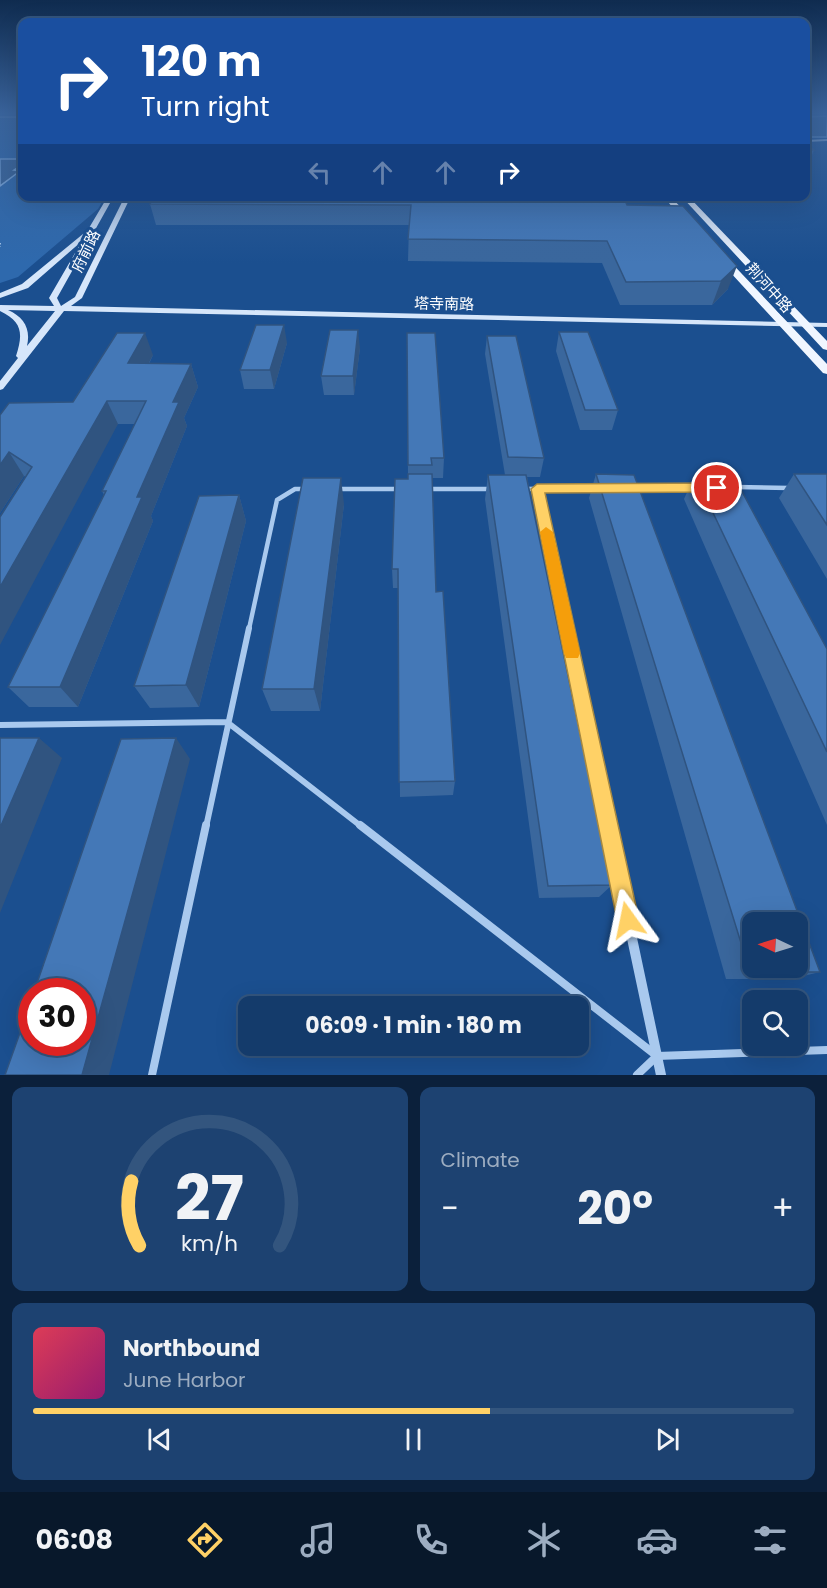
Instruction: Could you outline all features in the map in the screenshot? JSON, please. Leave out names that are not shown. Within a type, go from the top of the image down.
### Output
[{"type":"main road","name":"府前路","points":[[60,310],[53,298],[108,201]]},
{"type":"main road","name":"府前路","points":[[0,387],[60,310],[78,298],[126,201]]},
{"type":"main road","points":[[670,201],[697,231]]},
{"type":"main road","name":"荆河中路","points":[[689,201],[827,347]]},
{"type":"main road","points":[[0,296],[25,286],[93,229]]},
{"type":"main road","name":"荆河中路","points":[[712,248],[827,371]]},
{"type":"main road","points":[[0,308],[20,320],[25,327],[24,345],[15,367]]},
{"type":"main road","name":"塔寺南路","points":[[0,308],[827,325]]},
{"type":"street","points":[[537,489],[661,1075]]},
{"type":"lane","points":[[514,489],[609,488]]},
{"type":"lane","points":[[633,488],[704,488]]},
{"type":"lane","points":[[728,488],[794,488]]},
{"type":"lane","points":[[152,1075],[277,500],[295,489],[318,489]]},
{"type":"lane","points":[[329,489],[410,489]]},
{"type":"lane","points":[[422,489],[503,489]]},
{"type":"lane","points":[[0,725],[227,722],[657,1056],[827,1050]]},
{"type":"lane","points":[[638,1075],[657,1056]]},
{"type":"shaded area","points":[[0,163],[18,163],[18,201],[103,201],[98,209],[18,277],[0,283]]},
{"type":"shaded area","points":[[0,163],[18,163],[18,168],[14,170],[18,172],[0,186]]},
{"type":"building","points":[[151,201],[625,201],[627,205],[683,206],[737,266],[721,281],[626,282],[607,241],[408,239],[411,205],[150,204]]},
{"type":"building","points":[[256,325],[284,325],[270,370],[240,370]]},
{"type":"building","points":[[330,330],[358,330],[353,376],[321,376]]},
{"type":"building","points":[[559,332],[588,332],[618,410],[585,410]]},
{"type":"building","points":[[117,333],[145,333],[128,363],[191,364],[173,402],[179,402],[137,497],[142,497],[60,687],[8,687],[106,491],[102,491],[146,401],[107,401],[0,587],[0,517],[32,467],[9,452],[0,465],[0,415],[9,403],[73,402]]},
{"type":"building","points":[[407,333],[435,333],[444,458],[431,458],[432,465],[408,465]]},
{"type":"building","points":[[487,336],[516,336],[544,458],[508,457]]},
{"type":"building","points":[[408,474],[432,474],[436,592],[443,591],[455,781],[399,782],[398,569],[392,569],[395,479],[408,479]]},
{"type":"building","points":[[596,474],[634,475],[798,912],[742,912],[742,946]]},
{"type":"building","points":[[794,474],[827,474],[827,525]]},
{"type":"building","points":[[488,475],[526,475],[612,885],[548,886]]},
{"type":"building","points":[[695,475],[733,475],[827,649],[827,752]]},
{"type":"building","points":[[303,478],[341,478],[314,689],[262,689]]},
{"type":"building","points":[[239,495],[186,685],[134,686],[199,496]]},
{"type":"building","points":[[0,738],[39,738],[0,828]]},
{"type":"building","points":[[176,738],[96,1025],[96,978],[39,978],[121,739]]},
{"type":"building","points":[[808,940],[820,972],[808,972]]},
{"type":"building","points":[[18,1038],[18,1056],[87,1056],[82,1075],[5,1075]]},
{"type":"slow traffic","points":[[546,532],[572,653]]},
{"type":"route","points":[[628,920],[537,489],[717,488]]}]
